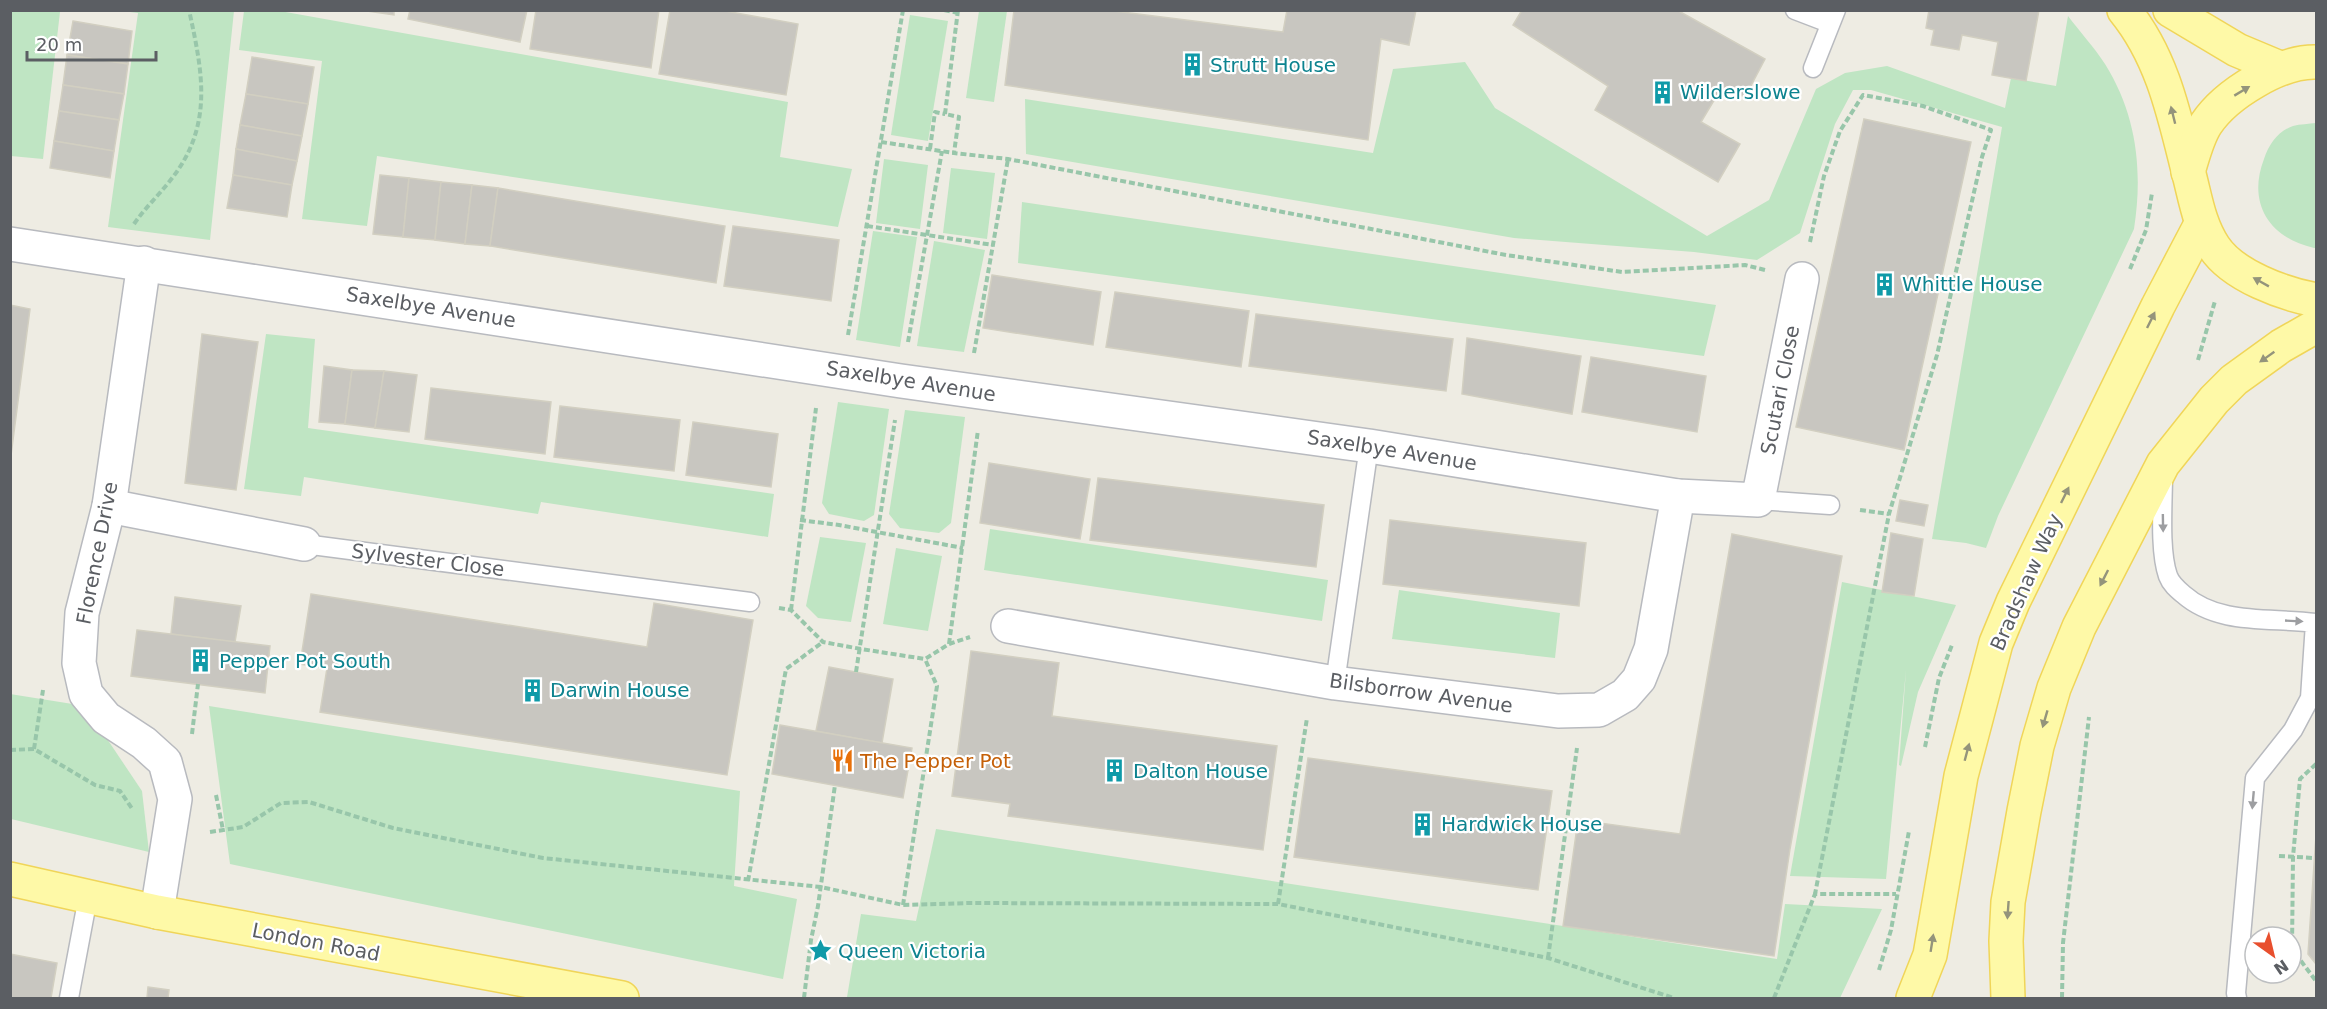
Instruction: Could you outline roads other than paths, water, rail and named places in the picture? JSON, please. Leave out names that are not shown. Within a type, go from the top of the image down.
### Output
[{"type":"main road","points":[[2124,10],[2153,54],[2169,96],[2201,224],[2214,249],[2229,263],[2277,290],[2316,300]]},
{"type":"main road","points":[[2170,10],[2237,50],[2280,68]]},
{"type":"main road","points":[[2188,172],[2205,125],[2220,107],[2280,68],[2316,62]]},
{"type":"main road","name":"Bradshaw Way","points":[[1913,999],[1930,955],[1960,777],[1996,643],[2018,591],[2201,224]]},
{"type":"main road","points":[[2008,999],[2006,941],[2008,902],[2024,811],[2037,746],[2051,698],[2079,627],[2163,464],[2214,400],[2234,380],[2282,346],[2316,326]]},
{"type":"main road","name":"London Road","points":[[10,879],[509,989],[622,999]]},
{"type":"street","name":"Saxelbye Avenue","points":[[10,244],[901,381],[1369,446],[1678,496],[1758,500]]},
{"type":"street","name":"Florence Drive","points":[[144,263],[108,506],[82,613],[79,663],[86,694],[106,718],[144,743],[165,762],[175,799],[157,912]]},
{"type":"street","name":"Scutari Close","points":[[1758,500],[1802,279]]},
{"type":"street","name":"Bilsborrow Avenue","points":[[1008,626],[1324,680],[1546,709],[1582,712],[1599,710],[1625,695],[1639,679],[1651,649],[1678,496]]},
{"type":"street","name":"Sylvester Close","points":[[108,506],[304,544]]},
{"type":"lane","points":[[1795,10],[1833,17],[1813,68]]},
{"type":"lane","points":[[1324,680],[1369,446]]},
{"type":"lane","points":[[2163,464],[2164,555],[2168,577],[2174,586],[2191,601],[2211,611],[2232,616],[2315,623],[2310,698],[2294,730],[2255,778],[2237,999]]},
{"type":"lane","points":[[1758,500],[1830,505]]},
{"type":"lane","name":"Sylvester Close","points":[[304,544],[750,602]]},
{"type":"lane","points":[[69,999],[88,897]]},
{"type":"place","name":"Strutt House","points":[[1192,65]]},
{"type":"place","name":"Wilderslowe","points":[[1662,92]]},
{"type":"place","name":"Whittle House","points":[[1884,284]]},
{"type":"place","name":"Pepper Pot South","points":[[201,661]]},
{"type":"place","name":"Darwin House","points":[[532,690]]},
{"type":"place","name":"The Pepper Pot","points":[[842,761]]},
{"type":"place","name":"Dalton House","points":[[1115,771]]},
{"type":"place","name":"Hardwick House","points":[[1423,824]]},
{"type":"place","name":"Queen Victoria","points":[[820,951]]}]
